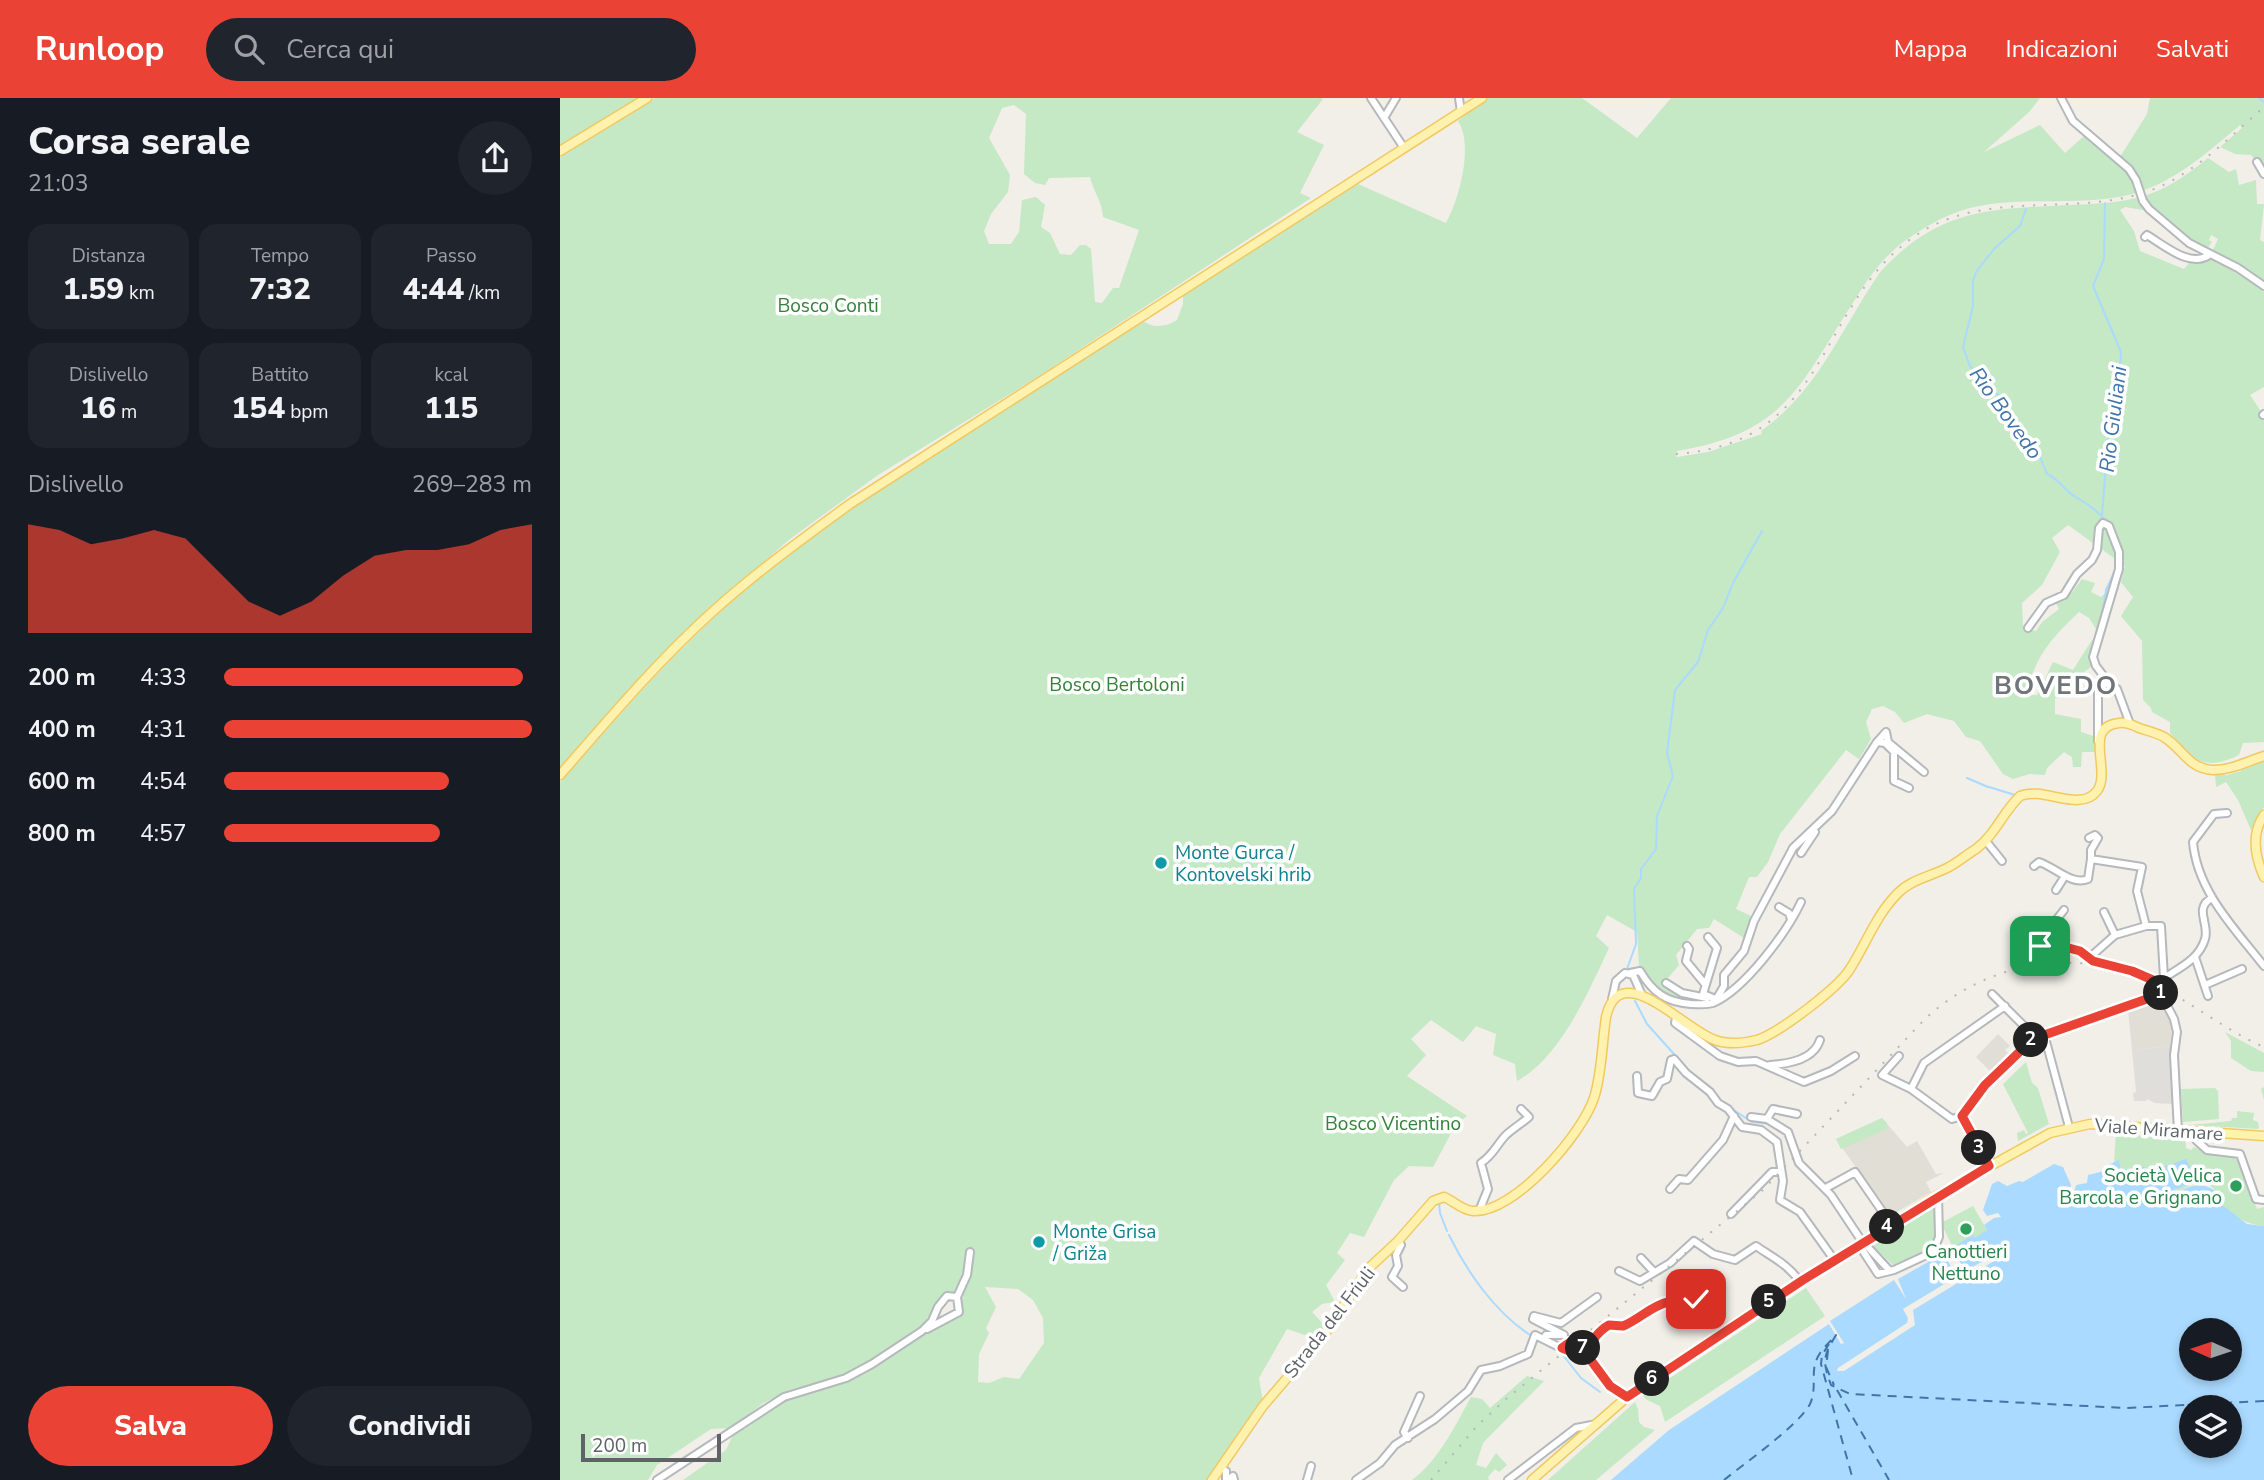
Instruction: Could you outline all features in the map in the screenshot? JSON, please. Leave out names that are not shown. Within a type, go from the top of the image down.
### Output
[{"type":"main road","points":[[560,151],[647,98]]},
{"type":"main road","points":[[560,775],[710,614],[839,511],[891,475],[1482,98]]},
{"type":"main road","points":[[1479,1211],[1491,1209],[1511,1199],[1579,1128],[1596,1089],[1606,1017],[1612,999],[1626,992],[1641,993],[1676,1018],[1719,1042],[1741,1042],[1766,1036],[1838,984],[1849,970],[1873,925],[1898,892],[1921,878],[1949,867],[1986,841],[2023,795],[2080,800],[2093,796],[2100,786],[2103,774],[2098,741],[2110,725],[2130,724],[2166,738],[2198,767],[2220,769],[2264,756]]},
{"type":"main road","points":[[2264,815],[2257,826],[2255,844],[2264,877]]},
{"type":"main road","name":"Viale Miramare","points":[[1532,1480],[1627,1397],[1891,1224],[2050,1133],[2093,1124],[2264,1136]]},
{"type":"main road","name":"Strada del Friuli","points":[[1212,1480],[1263,1406],[1324,1335],[1363,1275],[1398,1241],[1430,1204],[1440,1198],[1449,1199],[1466,1210],[1479,1211]]},
{"type":"street","points":[[1371,98],[1404,148]]},
{"type":"street","points":[[1384,118],[1396,98]]},
{"type":"street","points":[[1459,98],[1461,112]]},
{"type":"street","points":[[2061,98],[2070,117],[2129,169],[2143,201],[2183,239],[2238,268],[2264,286]]},
{"type":"street","points":[[2256,162],[2264,174]]},
{"type":"street","points":[[2145,237],[2191,260],[2209,255]]},
{"type":"street","points":[[2028,628],[2046,603],[2064,595],[2077,574],[2092,560],[2097,550],[2099,528],[2103,523],[2109,526],[2119,552],[2119,569],[2112,589],[2108,616],[2094,657],[2096,666],[2120,693],[2130,724]]},
{"type":"street","points":[[2098,741],[2098,692],[2102,685],[2109,683]]},
{"type":"street","points":[[1801,853],[1886,732],[1888,742],[1924,772]]},
{"type":"street","points":[[1877,742],[1885,743],[1894,752],[1894,781],[1909,788]]},
{"type":"street","points":[[2227,813],[2214,814],[2193,842],[2196,864],[2212,898],[2264,966]]},
{"type":"street","points":[[1717,1000],[1724,986],[1724,975],[1744,951],[1754,921],[1793,848],[1818,827]]},
{"type":"street","points":[[2034,866],[2039,862],[2065,876],[2086,881],[2091,873],[2091,850],[2098,838],[2095,835],[2089,838]]},
{"type":"street","points":[[1986,841],[2002,861]]},
{"type":"street","points":[[2091,859],[2142,867],[2137,891],[2146,926]]},
{"type":"street","points":[[2056,890],[2065,876]]},
{"type":"street","points":[[2163,981],[2195,957],[2205,939],[2203,908],[2206,901],[2212,898]]},
{"type":"street","points":[[1612,999],[1616,981],[1625,973],[1640,971],[1652,989],[1672,1002],[1703,1004],[1717,1000],[1761,962],[1791,922],[1801,902]]},
{"type":"street","points":[[1779,907],[1789,913],[1791,922]]},
{"type":"street","points":[[2054,944],[2049,929],[2064,910]]},
{"type":"street","points":[[2104,912],[2115,935]]},
{"type":"street","points":[[2088,958],[2115,935],[2146,926],[2161,926],[2161,994],[2176,1028],[2174,1055],[2178,1131]]},
{"type":"street","points":[[2025,932],[2040,946],[2054,944],[2080,951],[2088,958],[2163,981]]},
{"type":"street","points":[[1708,937],[1717,948],[1703,994],[1717,1000]]},
{"type":"street","points":[[1687,946],[1689,949],[1686,961],[1705,984]]},
{"type":"street","points":[[2195,957],[2208,996]]},
{"type":"street","points":[[2205,985],[2242,969]]},
{"type":"street","points":[[1630,973],[1641,993]]},
{"type":"street","points":[[1666,983],[1682,993],[1717,1000]]},
{"type":"street","points":[[1992,993],[2035,1037]]},
{"type":"street","points":[[1899,1056],[1882,1075],[1911,1089],[1952,1119],[1962,1116],[1985,1085],[2035,1037],[2161,994]]},
{"type":"street","points":[[1911,1089],[1924,1063],[2005,1006]]},
{"type":"street","points":[[1676,1018],[1675,1023],[1720,1056],[1738,1062],[1756,1061],[1804,1082],[1855,1056]]},
{"type":"street","points":[[2044,1034],[2069,1127]]},
{"type":"street","points":[[1768,1066],[1809,1055],[1817,1049],[1820,1040]]},
{"type":"street","points":[[1637,1076],[1638,1093],[1652,1096],[1660,1082],[1667,1079],[1674,1059],[1734,1116],[1742,1127],[1761,1130],[1777,1142],[1783,1181],[1780,1200],[1800,1212],[1835,1261]]},
{"type":"street","points":[[1767,1119],[1773,1109],[1797,1114]]},
{"type":"street","points":[[1479,1211],[1488,1189],[1482,1163],[1497,1150],[1496,1147],[1514,1128],[1529,1117],[1521,1110]]},
{"type":"street","points":[[1670,1189],[1679,1179],[1688,1180],[1723,1140],[1734,1116]]},
{"type":"street","points":[[1962,1116],[1989,1166]]},
{"type":"street","points":[[1751,1117],[1767,1119],[1788,1132],[1798,1163],[1826,1188],[1862,1244],[1891,1271],[1937,1249],[1938,1195]]},
{"type":"street","points":[[2196,1133],[2196,1140],[2204,1148],[2240,1154],[2256,1199],[2264,1200]]},
{"type":"street","points":[[1731,1214],[1772,1172],[1780,1172]]},
{"type":"street","points":[[1826,1188],[1855,1172],[1891,1224]]},
{"type":"street","points":[[1398,1241],[1401,1245],[1396,1255],[1398,1266],[1392,1277],[1403,1287]]},
{"type":"street","points":[[1619,1271],[1640,1281],[1670,1263],[1694,1241],[1713,1254],[1735,1260],[1756,1246],[1785,1264],[1800,1282]]},
{"type":"street","points":[[657,1480],[771,1403],[795,1392],[855,1374],[922,1331],[956,1315],[960,1305],[957,1297],[967,1275],[970,1252]]},
{"type":"street","points":[[1640,1258],[1653,1271]]},
{"type":"street","points":[[1562,1348],[1569,1343],[1587,1347],[1598,1332],[1609,1325],[1623,1326],[1644,1312],[1669,1302],[1688,1303],[1710,1290]]},
{"type":"street","points":[[922,1331],[932,1321],[943,1299],[957,1297]]},
{"type":"street","points":[[1544,1338],[1546,1335],[1564,1335],[1533,1319],[1534,1316],[1561,1323],[1597,1297]]},
{"type":"street","points":[[1356,1480],[1380,1463],[1395,1445],[1408,1438],[1468,1391],[1481,1370],[1500,1366],[1528,1354],[1532,1336],[1544,1338],[1590,1359],[1610,1386],[1627,1397]]},
{"type":"street","points":[[1408,1438],[1404,1432],[1420,1396]]},
{"type":"street","points":[[1508,1480],[1576,1429],[1597,1424]]},
{"type":"street","points":[[1307,1480],[1311,1466]]},
{"type":"street","points":[[1221,1468],[1226,1471],[1226,1480],[1233,1476],[1234,1480]]},
{"type":"shaded area","points":[[2158,999],[2172,1024],[2170,1046],[2132,1050],[2128,1010]]},
{"type":"shaded area","points":[[1998,1034],[2010,1046],[2005,1050],[2008,1053],[1990,1071],[1976,1057]]},
{"type":"shaded area","points":[[2170,1046],[2174,1104],[2155,1103],[2147,1099],[2134,1101],[2133,1093],[2136,1092],[2132,1050]]},
{"type":"shaded area","points":[[1882,1118],[1907,1147],[1917,1141],[1936,1174],[1944,1173],[1926,1182],[1931,1192],[1890,1216],[1836,1139]]},
{"type":"green space","points":[[560,98],[638,98],[560,145]]},
{"type":"green space","name":"Bosco Conti","points":[[655,98],[1323,99],[1297,132],[1324,145],[1300,193],[1311,198],[1039,376],[878,475],[790,539],[697,620],[560,768],[560,157]],"holes":[[[1014,105],[1026,114],[1024,174],[1035,183],[1045,185],[1049,178],[1090,177],[1103,217],[1139,230],[1119,288],[1113,288],[1102,303],[1095,302],[1091,249],[1080,245],[1071,255],[1060,254],[1050,233],[1041,227],[1045,205],[1036,197],[1022,200],[1019,232],[1011,244],[989,244],[984,231],[991,214],[1008,192],[1010,175],[989,138],[1002,108]]]},
{"type":"green space","name":"Bosco Bertoloni","points":[[1488,98],[1582,98],[1637,138],[1671,98],[2040,98],[2029,112],[1984,152],[2040,125],[2065,153],[2084,136],[2138,179],[2134,170],[2120,157],[2147,114],[2150,98],[2264,98],[2264,170],[2251,155],[2235,154],[2220,147],[2242,128],[2240,125],[2186,168],[2141,191],[2083,201],[1980,206],[1953,213],[1927,226],[1900,244],[1878,266],[1803,381],[1786,401],[1743,432],[1714,443],[1677,451],[1676,454],[1677,457],[1708,452],[1762,434],[1761,431],[1799,396],[1814,377],[1881,271],[1903,250],[1946,223],[1991,211],[2107,203],[2135,198],[2170,185],[2208,158],[2229,172],[2236,169],[2239,185],[2256,180],[2257,204],[2264,204],[2260,240],[2264,242],[2264,283],[2252,272],[2212,252],[2218,239],[2211,235],[2209,240],[2212,242],[2207,249],[2182,234],[2148,203],[2149,211],[2125,207],[2120,210],[2134,231],[2140,251],[2184,269],[2190,262],[2209,258],[2252,281],[2264,292],[2264,387],[2250,395],[2264,416],[2264,742],[2243,743],[2239,755],[2208,763],[2200,761],[2178,742],[2170,733],[2170,722],[2152,712],[2143,700],[2142,641],[2121,616],[2133,597],[2121,582],[2125,566],[2068,525],[2052,538],[2060,552],[2042,585],[2022,603],[2023,628],[2036,631],[2042,622],[2059,609],[2055,601],[2071,594],[2082,579],[2095,583],[2091,592],[2101,597],[2110,589],[2097,631],[2089,618],[2079,612],[2045,649],[2034,670],[2029,695],[2037,695],[2053,662],[2073,670],[2092,640],[2095,641],[2093,666],[2085,671],[2085,681],[2066,682],[2066,697],[2055,698],[2055,714],[2081,719],[2081,732],[2093,736],[2097,752],[2082,752],[2081,767],[2073,767],[2072,757],[2064,752],[2047,768],[2045,775],[2030,774],[2013,779],[2003,774],[1980,741],[1966,737],[1954,721],[1927,714],[1904,723],[1895,712],[1883,706],[1872,709],[1866,722],[1871,739],[1859,759],[1846,750],[1780,834],[1768,862],[1757,877],[1749,877],[1736,909],[1751,916],[1744,938],[1714,919],[1709,928],[1697,929],[1676,955],[1679,965],[1663,984],[1678,995],[1707,1001],[1669,996],[1655,986],[1639,966],[1637,932],[1607,915],[1596,936],[1609,948],[1572,1022],[1547,1056],[1517,1081],[1515,1064],[1493,1055],[1496,1034],[1476,1026],[1463,1042],[1431,1020],[1411,1039],[1426,1055],[1407,1076],[1467,1116],[1456,1124],[1433,1167],[1409,1166],[1394,1180],[1364,1237],[1350,1233],[1337,1253],[1345,1260],[1326,1285],[1335,1302],[1322,1304],[1312,1312],[1325,1326],[1314,1338],[1287,1329],[1259,1378],[1263,1402],[1209,1480],[683,1480],[726,1450],[734,1433],[757,1417],[795,1395],[852,1379],[931,1329],[960,1316],[963,1293],[958,1291],[943,1295],[922,1328],[861,1368],[843,1376],[789,1390],[762,1404],[731,1428],[711,1429],[657,1465],[648,1480],[560,1480],[560,782],[685,645],[806,541],[915,464],[1142,320],[1159,326],[1177,320],[1183,304],[1183,293],[1358,184],[1446,223],[1456,201],[1465,158],[1463,131],[1458,121]],"holes":[[[985,1287],[1018,1289],[1033,1300],[1043,1318],[1044,1343],[1019,1379],[1004,1377],[989,1383],[978,1382],[979,1354],[989,1333],[986,1328],[996,1307]]]},
{"type":"green space","points":[[2264,759],[2264,807],[2251,830],[2238,800],[2226,782],[2216,787],[2215,773],[2227,775],[2241,771],[2240,766]]},
{"type":"green space","points":[[2225,1032],[2264,1053],[2264,1072],[2251,1071],[2231,1058],[2231,1041]]},
{"type":"green space","points":[[2026,1062],[2032,1083],[2038,1088],[2049,1124],[2018,1141],[2017,1133],[2024,1130],[2028,1133],[2003,1084]]},
{"type":"green space","points":[[2215,1088],[2218,1091],[2219,1119],[2183,1122],[2181,1089]]},
{"type":"green space","points":[[2237,1111],[2254,1113],[2253,1120],[2258,1122],[2259,1129],[2190,1125],[2231,1121],[2232,1118],[2237,1118]]},
{"type":"green space","points":[[1882,1118],[1887,1123],[1887,1129],[1841,1149],[1836,1139]]},
{"type":"green space","points":[[2116,1132],[2185,1137],[2186,1148],[2191,1150],[2194,1147],[2215,1155],[2238,1156],[2257,1209],[2264,1207],[2264,1226],[2235,1216],[2221,1203],[2211,1186],[2204,1183],[2162,1199],[2165,1194],[2196,1181],[2151,1171],[2121,1171],[2119,1162],[2114,1163]]},
{"type":"green space","name":"Canottieri Nettuno","points":[[1973,1206],[1987,1230],[1983,1235],[1959,1244],[1962,1251],[1956,1254],[1941,1223]]},
{"type":"green space","points":[[1935,1207],[1936,1244],[1933,1248],[1893,1265],[1873,1246],[1888,1236],[1894,1236],[1892,1233]]},
{"type":"green space","points":[[1806,1288],[1825,1316],[1665,1422],[1660,1406],[1643,1396]]},
{"type":"green space","points":[[1527,1376],[1544,1381],[1483,1443],[1476,1465],[1486,1468],[1496,1453],[1507,1465],[1499,1472],[1495,1469],[1488,1477],[1489,1480],[1412,1480],[1438,1453],[1471,1397],[1482,1399],[1490,1408]]},
{"type":"green space","points":[[1635,1402],[1639,1422],[1644,1427],[1655,1430],[1596,1480],[1548,1480]]},
{"type":"water","points":[[2186,1159],[2196,1181],[2165,1194],[2162,1199],[2190,1187],[2203,1186],[2218,1193],[2223,1200],[2221,1204],[2247,1224],[2264,1226],[2264,1480],[1611,1480],[1669,1430],[1829,1324],[1841,1344],[1844,1343],[1830,1321],[1894,1280],[1906,1299],[1898,1279],[1944,1253],[1956,1277],[1903,1309],[1908,1318],[1907,1323],[1837,1371],[1844,1371],[1915,1325],[1913,1310],[1994,1261],[1989,1258],[1965,1271],[1956,1254],[1962,1251],[1958,1244],[1973,1235],[1975,1238],[1987,1230],[1984,1225],[2001,1217],[1998,1213],[1987,1216],[1983,1210],[1992,1184],[1998,1181],[2007,1186],[2023,1182],[2054,1164],[2063,1167],[2071,1185],[2069,1193],[2059,1197],[2063,1199],[2074,1194],[2076,1185],[2087,1183],[2088,1175],[2104,1171],[2104,1176],[2107,1176],[2108,1165],[2119,1160],[2121,1170],[2145,1167],[2145,1171]]},
{"type":"waterway","points":[[2259,98],[2264,102]]},
{"type":"waterway","name":"Rio Giuliani","points":[[2102,515],[2109,428],[2119,387],[2121,352],[2093,286],[2104,259],[2105,203]]},
{"type":"waterway","name":"Rio Bovedo","points":[[2026,209],[2020,226],[1994,249],[1976,272],[1973,281],[1973,306],[1963,347],[1970,366],[1999,396],[2027,439],[2037,449],[2047,474],[2106,521]]},
{"type":"waterway","points":[[1627,969],[1636,944],[1634,889],[1641,878],[1641,869],[1656,849],[1657,816],[1673,776],[1667,753],[1675,690],[1698,662],[1708,630],[1723,608],[1733,583],[1762,531]]},
{"type":"waterway","name":"Rio Bovedo","points":[[2102,615],[2106,590],[2114,573]]},
{"type":"waterway","points":[[1967,778],[1988,787]]},
{"type":"waterway","points":[[1989,787],[2015,795]]},
{"type":"waterway","points":[[1635,1001],[1647,1024],[1692,1074]]},
{"type":"waterway","points":[[1732,1109],[1752,1122],[1771,1124]]},
{"type":"waterway","points":[[1439,1202],[1447,1231]]},
{"type":"waterway","points":[[1449,1235],[1483,1290],[1505,1315],[1530,1335]]},
{"type":"waterway","points":[[1559,1350],[1581,1378],[1600,1392]]},
{"type":"ferry route","points":[[1724,1480],[1804,1413],[1812,1398],[1816,1361],[1836,1335],[1826,1354],[1826,1370],[1831,1385],[1850,1394],[2126,1408],[2264,1401]]},
{"type":"ferry route","points":[[1829,1344],[1822,1355],[1821,1364],[1853,1480]]},
{"type":"ferry route","points":[[1828,1351],[1826,1367],[1834,1385]]},
{"type":"ferry route","points":[[1837,1390],[1889,1480]]},
{"type":"railway","points":[[1676,454],[1726,444],[1764,425],[1793,399],[1880,267],[1912,238],[1939,223],[1967,213],[1996,208],[2114,200],[2143,193],[2193,168],[2264,107]]},
{"type":"railway","points":[[1431,1480],[1477,1426],[1506,1399],[1763,1190],[1925,1019],[1976,984],[2033,965],[2064,963],[2124,971],[2153,983],[2264,1047]]},
{"type":"place","name":"Monte Gurca / Kontovelski hrib","points":[[1161,863]]},
{"type":"place","name":"Società Velica Barcola e Grignano","points":[[2236,1186]]},
{"type":"place","name":"Canottieri Nettuno","points":[[1966,1229]]},
{"type":"place","name":"Monte Grisa / Griža","points":[[1039,1242]]},
{"type":"district","name":"BOVEDO","points":[[2056,685]]},
{"type":"route","points":[[1696,1299],[1681,1304],[1669,1302],[1644,1312],[1628,1325],[1605,1326],[1587,1347],[1566,1343],[1562,1348],[1590,1359],[1610,1386],[1627,1397],[1803,1280],[1989,1166],[1962,1116],[1985,1085],[2033,1039],[2161,994],[2162,984],[2132,971],[2093,961],[2083,956],[2080,951],[2054,944],[2040,946]]},
{"type":"park label","name":"Bosco Vicentino","points":[[1393,1123]]}]
